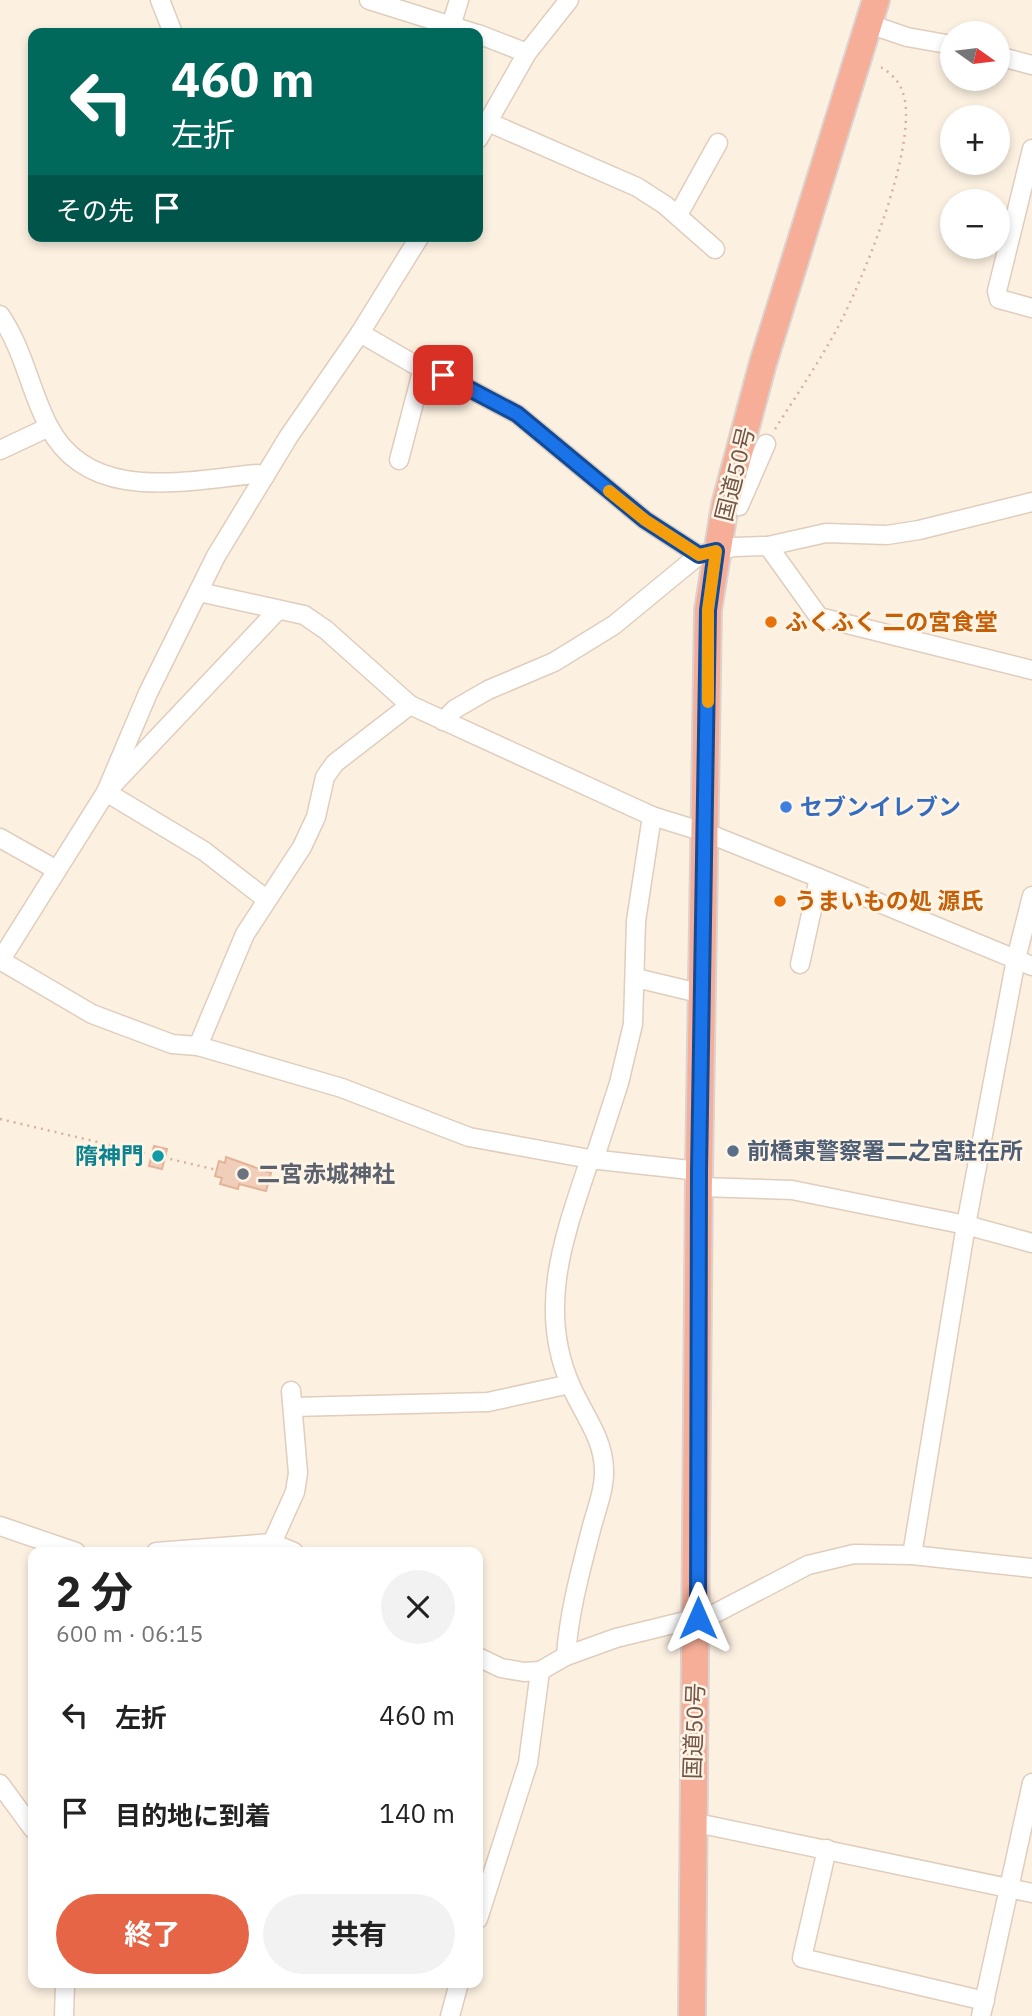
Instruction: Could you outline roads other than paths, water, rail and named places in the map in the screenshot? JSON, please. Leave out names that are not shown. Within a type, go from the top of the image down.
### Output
[{"type":"highway","name":"国道50号","points":[[692,2016],[692,1822],[698,1618],[700,1179],[707,834],[708,553],[726,505],[763,363],[872,12]]},
{"type":"street","points":[[160,0],[171,28]]},
{"type":"street","points":[[369,0],[457,28]]},
{"type":"street","points":[[451,26],[459,0]]},
{"type":"street","points":[[483,130],[527,53],[569,0]]},
{"type":"street","points":[[872,12],[907,37],[940,44]]},
{"type":"street","points":[[483,37],[527,53]]},
{"type":"street","points":[[1010,59],[1032,65]]},
{"type":"street","points":[[488,122],[619,178],[678,215],[715,249]]},
{"type":"street","points":[[678,215],[718,143]]},
{"type":"street","points":[[1032,149],[997,291],[999,299],[1032,308]]},
{"type":"street","points":[[106,792],[148,693],[215,556],[416,242]]},
{"type":"street","points":[[0,315],[17,340],[49,427],[73,457],[86,466],[130,482],[146,484],[257,474],[265,476]]},
{"type":"street","points":[[360,333],[517,414],[645,520],[708,553]]},
{"type":"street","points":[[399,460],[424,368]]},
{"type":"street","points":[[0,450],[49,427]]},
{"type":"street","points":[[726,505],[739,506],[766,444]]},
{"type":"street","points":[[443,721],[466,703],[554,662],[614,625],[708,553],[734,547],[768,546],[826,533],[887,535],[919,530],[1032,502]]},
{"type":"street","points":[[768,546],[819,617],[1032,670]]},
{"type":"street","points":[[199,592],[304,615],[326,630],[410,705],[443,721],[652,816],[707,834],[819,878],[1024,963]]},
{"type":"street","points":[[278,610],[106,792],[0,960],[92,1014],[172,1044],[198,1046],[342,1088],[468,1137],[700,1179],[792,1190],[966,1225],[1032,1243]]},
{"type":"street","points":[[198,1046],[245,934],[302,847],[316,817],[325,777],[335,763],[410,705]]},
{"type":"street","points":[[106,792],[204,851],[266,899]]},
{"type":"street","points":[[566,1656],[571,1611],[604,1475],[598,1438],[570,1384],[557,1334],[554,1290],[563,1237],[619,1083],[633,1024],[636,921],[652,816]]},
{"type":"street","points":[[0,838],[55,869]]},
{"type":"street","points":[[800,964],[819,878]]},
{"type":"street","points":[[912,1555],[966,1225],[1024,963],[1032,896]]},
{"type":"street","points":[[636,978],[703,994]]},
{"type":"street","points":[[272,1543],[295,1492],[298,1473],[292,1399],[488,1402],[570,1384]]},
{"type":"street","points":[[0,1526],[61,1547]]},
{"type":"street","points":[[220,1547],[272,1543],[282,1547]]},
{"type":"street","points":[[483,1659],[501,1668],[524,1672],[540,1671],[566,1656],[616,1638],[714,1614],[824,1560],[854,1554],[912,1555],[1032,1568]]},
{"type":"street","points":[[483,1903],[528,1763],[540,1671]]},
{"type":"street","points":[[827,1849],[802,1958],[983,2008],[1032,1783]]},
{"type":"street","points":[[0,1784],[28,1822]]},
{"type":"street","points":[[692,1822],[1032,1893]]},
{"type":"street","points":[[65,1988],[66,2015]]},
{"type":"street","points":[[450,2016],[458,1988]]},
{"type":"place","name":"ふくふく 二の宮食堂","points":[[771,622]]},
{"type":"place","name":"セブンイレブン","points":[[786,807]]},
{"type":"place","name":"うまいもの処 源氏","points":[[780,901]]},
{"type":"place","name":"前橋東警察署二之宮駐在所","points":[[733,1151]]},
{"type":"place","name":"隋神門","points":[[158,1156]]},
{"type":"place","name":"二宮赤城神社","points":[[243,1174]]}]
